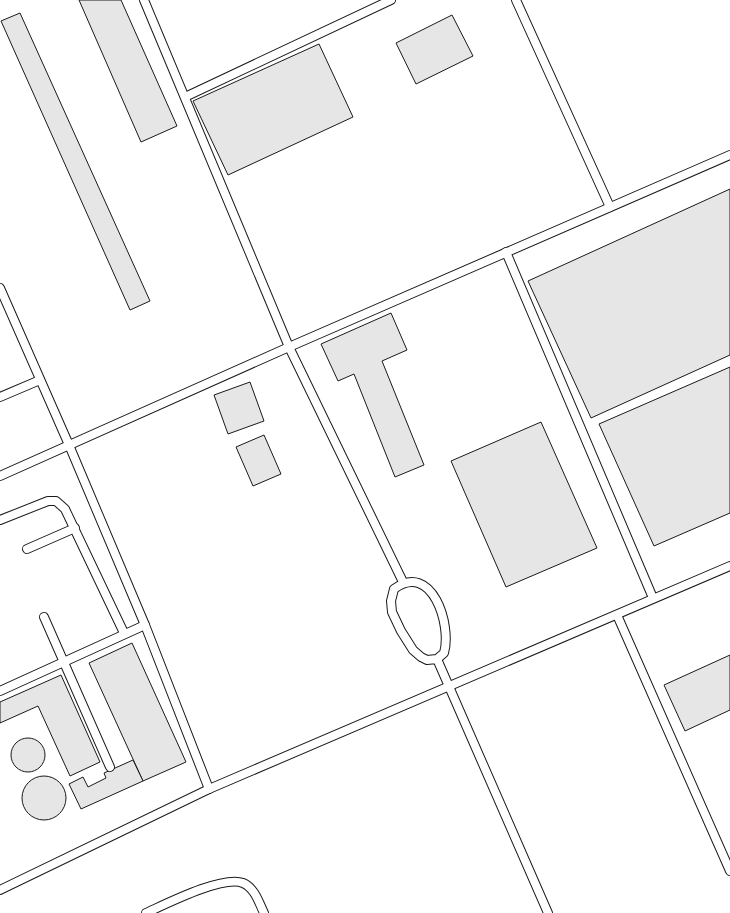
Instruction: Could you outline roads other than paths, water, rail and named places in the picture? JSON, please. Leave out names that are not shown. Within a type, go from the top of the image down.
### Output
[{"type":"lane","points":[[144,0],[289,346],[403,582]]},
{"type":"lane","points":[[184,97],[391,0]]},
{"type":"lane","points":[[516,0],[610,207]]},
{"type":"lane","points":[[0,476],[289,346],[730,155]]},
{"type":"lane","points":[[506,252],[653,598]]},
{"type":"lane","points":[[0,288],[69,445],[145,625],[209,789]]},
{"type":"lane","points":[[0,397],[40,380]]},
{"type":"lane","points":[[0,520],[34,505],[48,501],[56,502],[65,509],[124,633]]},
{"type":"lane","points":[[27,549],[75,528]]},
{"type":"lane","points":[[0,890],[209,789],[730,566]]},
{"type":"lane","points":[[415,581],[426,585],[435,599],[442,616],[447,635],[444,653],[437,659],[427,660],[413,650],[392,612],[391,601],[394,589],[403,582],[415,581]]},
{"type":"lane","points":[[617,615],[730,870]]},
{"type":"lane","points":[[44,617],[110,767]]},
{"type":"lane","points":[[0,691],[124,633],[145,625]]},
{"type":"lane","points":[[437,659],[548,913]]},
{"type":"lane","points":[[146,913],[195,892],[214,885],[230,882],[242,883],[252,889],[264,913]]}]
